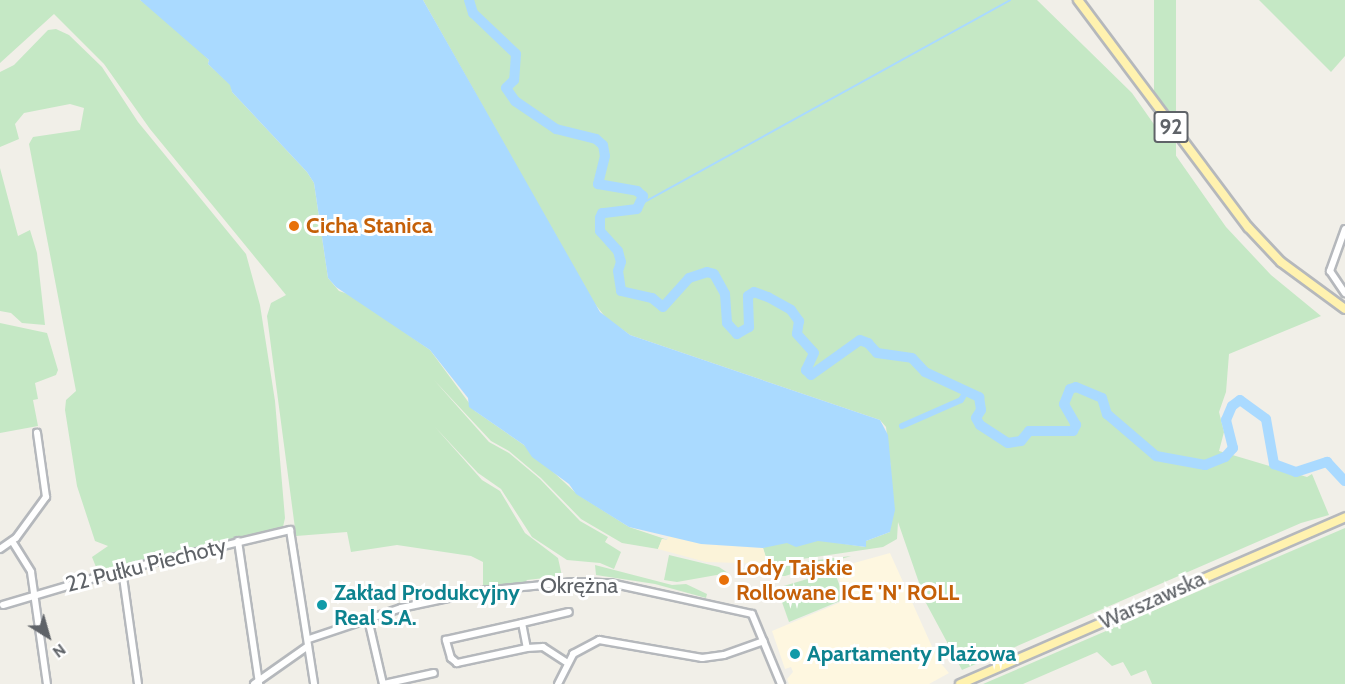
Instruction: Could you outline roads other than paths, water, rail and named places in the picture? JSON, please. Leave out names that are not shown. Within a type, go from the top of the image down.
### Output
[{"type":"main road","name":"92","points":[[1078,0],[1241,219],[1281,262],[1345,309]]},
{"type":"main road","name":"Warszawska","points":[[960,684],[1343,517]]},
{"type":"street","points":[[1345,229],[1330,266],[1332,280],[1345,293]]},
{"type":"street","points":[[0,549],[12,541],[46,498],[37,433]]},
{"type":"street","name":"22 Pułku Piechoty","points":[[3,605],[34,594],[122,570],[238,541],[291,531],[309,642]]},
{"type":"street","points":[[12,541],[27,563],[34,594],[47,684]]},
{"type":"street","points":[[238,541],[257,683]]},
{"type":"street","points":[[122,570],[138,684]]},
{"type":"street","name":"Okrężna","points":[[257,683],[309,642],[368,619],[482,591],[595,582],[743,610],[752,614],[781,684]]},
{"type":"street","points":[[566,662],[543,647],[527,648],[457,663],[451,658],[446,640],[569,612]]},
{"type":"street","points":[[368,619],[384,684],[434,673]]},
{"type":"street","points":[[522,623],[527,648]]},
{"type":"street","points":[[558,684],[566,662],[580,649],[599,640],[702,658],[724,655],[764,641]]},
{"type":"street","points":[[309,642],[314,684]]},
{"type":"water","points":[[140,0],[423,0],[600,312],[630,335],[880,420],[888,435],[895,510],[890,532],[866,541],[866,547],[818,541],[796,547],[787,543],[763,548],[701,544],[629,527],[576,494],[569,484],[532,457],[524,445],[469,407],[468,398],[430,350],[336,287],[328,278],[314,183],[307,172],[232,92],[230,85],[208,64],[209,60]]},
{"type":"waterway","points":[[469,0],[473,13],[516,54],[514,80],[506,88],[515,101],[556,129],[596,139],[603,145],[605,156],[598,184],[637,191],[643,196],[637,209],[602,213],[600,218],[600,231],[618,251],[621,262],[618,271],[621,291],[652,298],[663,307],[689,278],[707,272],[714,274],[725,294],[727,323],[737,334],[749,327],[748,296],[754,292],[768,297],[791,310],[799,321],[797,334],[814,353],[806,370],[811,375],[860,340],[868,343],[877,353],[912,358],[925,372],[979,397],[981,410],[976,418],[980,425],[1008,443],[1021,441],[1029,431],[1073,431],[1076,425],[1064,404],[1070,389],[1076,387],[1102,398],[1107,414],[1156,456],[1205,465],[1225,457],[1233,448],[1226,420],[1232,406],[1240,400],[1266,419],[1274,464],[1296,472],[1327,462],[1345,481]]},
{"type":"waterway","points":[[643,203],[1010,0]]},
{"type":"waterway","points":[[902,426],[961,400],[966,392]]},
{"type":"place","name":"Cicha Stanica","points":[[294,226]]},
{"type":"place","name":"Lody Tajskie Rollowane ICE 'N' ROLL","points":[[724,580]]},
{"type":"place","name":"Zakład Produkcyjny Real S.A.","points":[[322,605]]},
{"type":"place","name":"Apartamenty Plażowa","points":[[795,654]]}]
